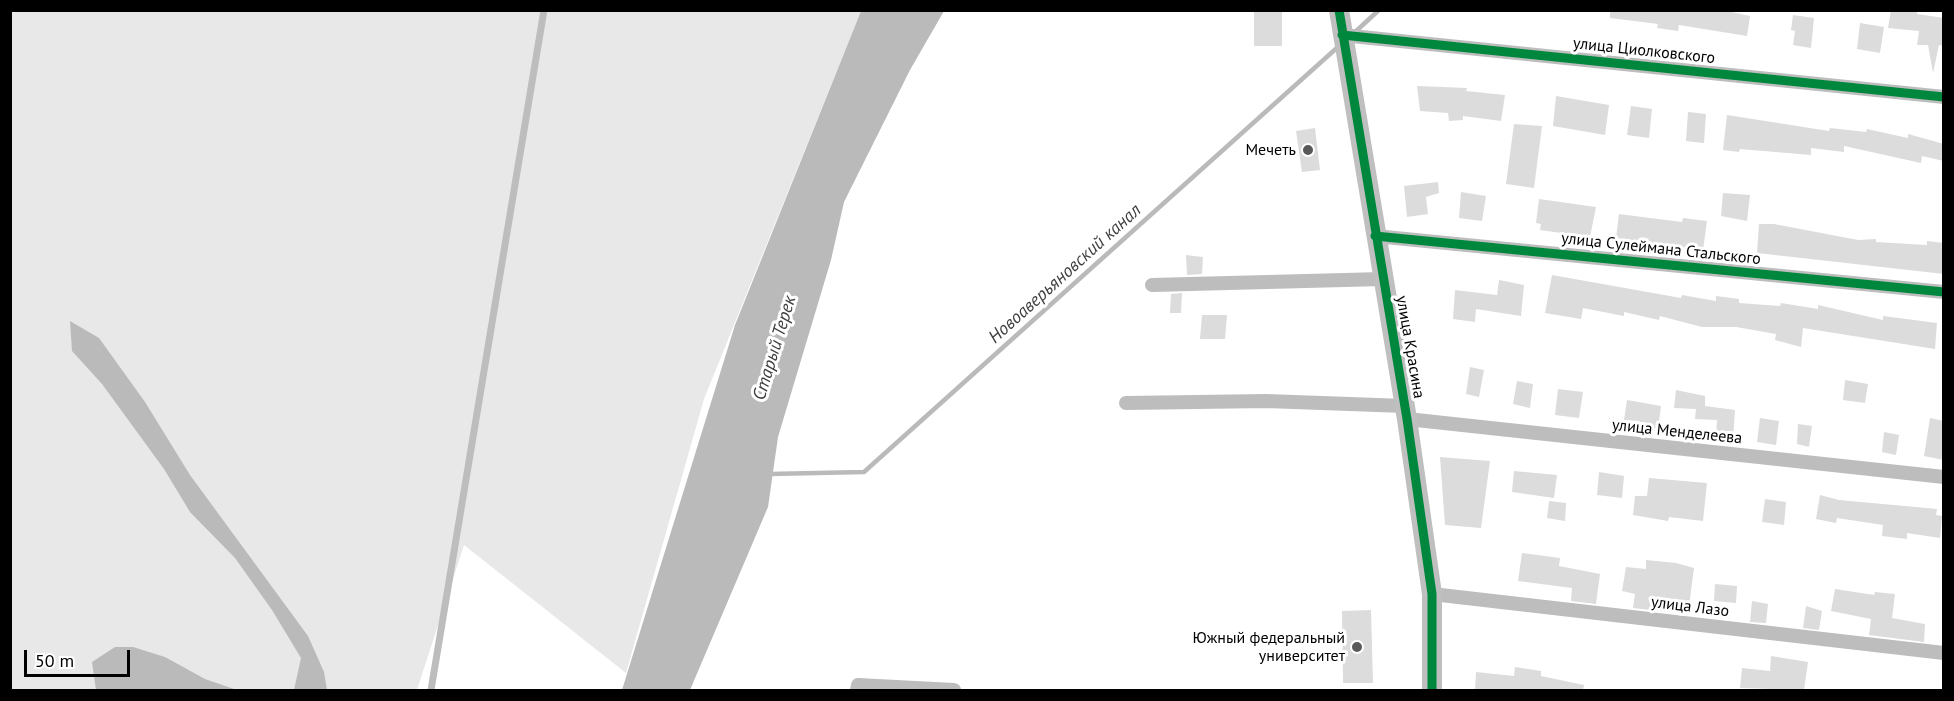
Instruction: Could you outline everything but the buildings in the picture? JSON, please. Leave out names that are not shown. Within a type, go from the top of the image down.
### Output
[{"type":"street","name":"улица Красина","points":[[1339,10],[1406,413],[1432,594],[1432,690]]},
{"type":"street","name":"улица Циолковского","points":[[1342,35],[1944,97]]},
{"type":"street","name":"улица Сулеймана Стальского","points":[[1376,236],[1944,292]]},
{"type":"street","name":"улица Красина","points":[[1152,285],[1383,279]]},
{"type":"street","name":"улица Красина","points":[[1126,403],[1266,401],[1406,413]]},
{"type":"street","name":"улица Менделеева","points":[[1406,413],[1944,477]]},
{"type":"street","name":"улица Лазо","points":[[1432,594],[1944,653]]},
{"type":"street","points":[[858,687],[954,690]]},
{"type":"lane","points":[[431,690],[544,10]]},
{"type":"shaded area","points":[[10,11],[861,11],[704,399],[626,673],[464,545],[417,690],[11,690]]},
{"type":"water","name":"Старый Терек","points":[[861,11],[944,11],[910,70],[844,202],[831,260],[778,437],[768,507],[690,690],[622,690],[735,325]]},
{"type":"water","points":[[70,321],[99,338],[145,402],[190,475],[308,636],[324,672],[327,690],[294,690],[301,658],[272,610],[235,558],[190,512],[164,469],[102,384],[72,351]]},
{"type":"water","points":[[115,647],[133,647],[165,657],[205,679],[237,690],[96,690],[92,662]]},
{"type":"waterway","name":"Новоаверьяновский канал","points":[[1354,33],[1379,10]]},
{"type":"waterway","name":"Новоаверьяновский канал","points":[[769,474],[864,472],[1339,46]]},
{"type":"cycle path","points":[[1339,10],[1407,419],[1432,594],[1432,690]]},
{"type":"cycle path","points":[[1342,35],[1944,97]]},
{"type":"cycle path","points":[[1375,236],[1944,292]]},
{"type":"place","name":"Мечеть","points":[[1308,150]]},
{"type":"place","name":"Южный федеральный университет","points":[[1357,647]]}]
